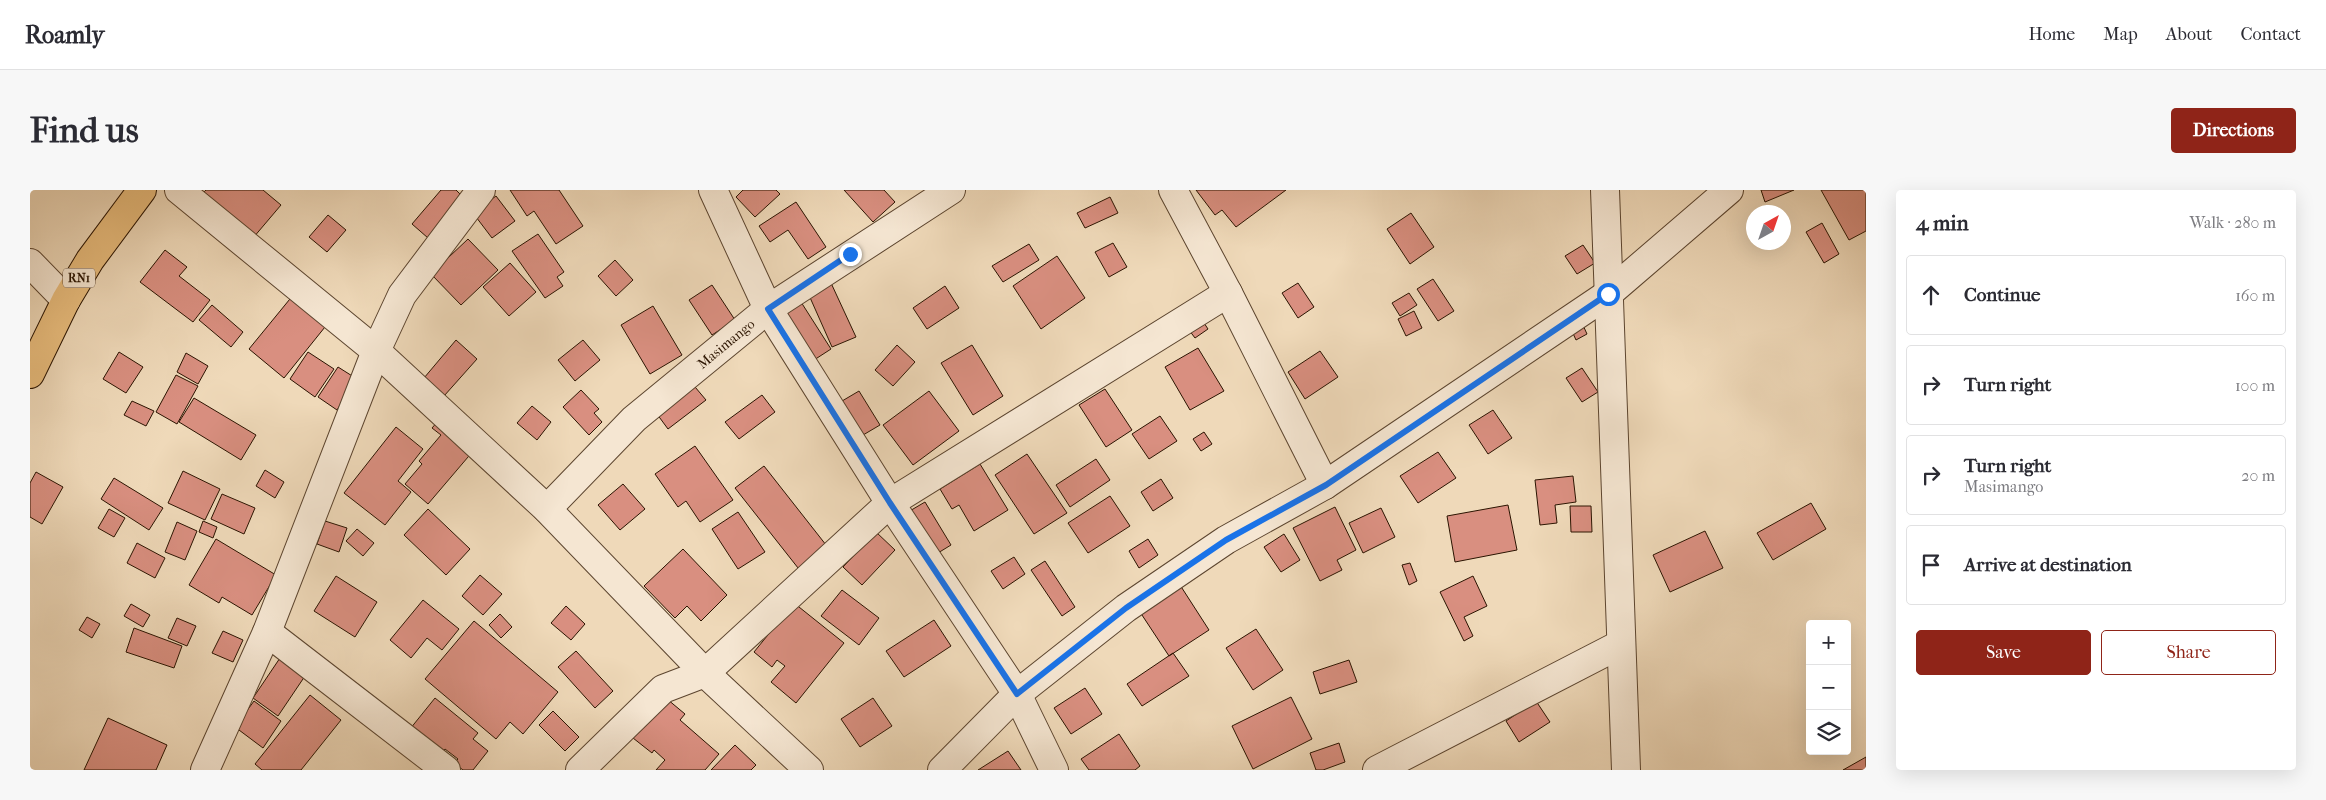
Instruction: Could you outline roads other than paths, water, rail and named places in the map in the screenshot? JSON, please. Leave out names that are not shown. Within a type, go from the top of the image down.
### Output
[{"type":"highway","name":"RN1","points":[[30,374],[66,300],[90,260],[142,190]]},
{"type":"street","points":[[179,190],[376,351],[547,509],[705,673],[809,770]]},
{"type":"street","points":[[205,770],[267,632],[376,351],[402,295],[481,190]]},
{"type":"street","points":[[712,190],[768,309],[890,503],[1017,694],[1054,770]]},
{"type":"street","name":"Masimango","points":[[547,509],[634,419],[768,309],[951,190]]},
{"type":"street","points":[[1173,190],[1326,485]]},
{"type":"street","points":[[1605,190],[1626,770]]},
{"type":"street","points":[[942,770],[1017,694],[1126,608],[1226,540],[1326,485],[1608,294],[1729,190]]},
{"type":"street","points":[[30,263],[66,300]]},
{"type":"street","points":[[580,770],[663,689],[705,673],[890,503],[1228,293]]},
{"type":"street","points":[[267,632],[446,770]]},
{"type":"street","points":[[1377,770],[1621,644]]}]
